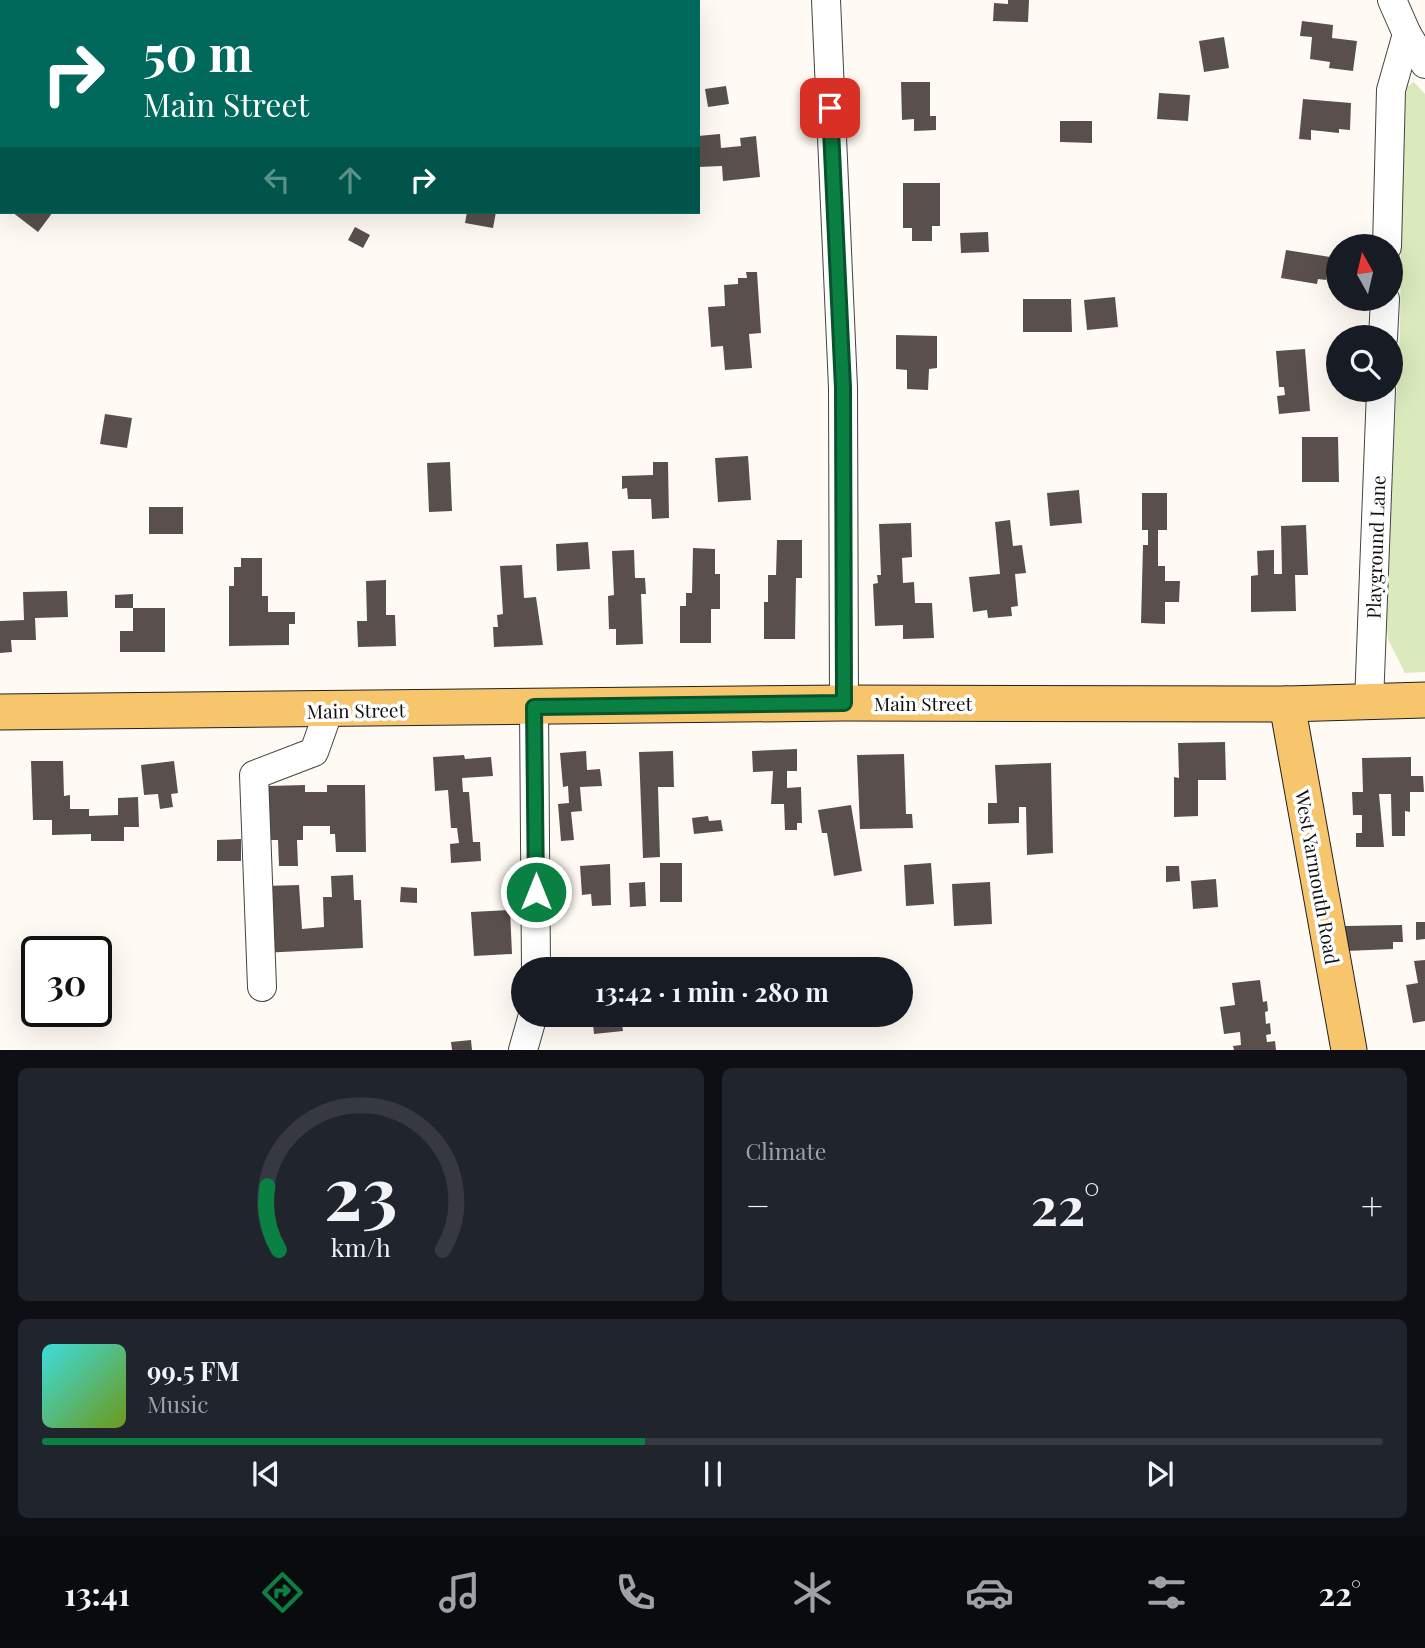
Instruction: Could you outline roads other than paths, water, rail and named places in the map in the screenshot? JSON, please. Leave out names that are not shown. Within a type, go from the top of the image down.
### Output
[{"type":"main road","name":"Main Street","points":[[0,712],[844,703],[1287,704],[1425,700]]},
{"type":"main road","name":"West Yarmouth Road","points":[[1287,704],[1349,1049]]},
{"type":"street","points":[[825,0],[843,388],[844,703]]},
{"type":"street","points":[[1392,0],[1407,34],[1425,64]]},
{"type":"street","points":[[1387,234],[1391,90],[1407,34]]},
{"type":"street","name":"Playground Lane","points":[[1369,703],[1381,402]]},
{"type":"street","points":[[534,707],[536,957]]},
{"type":"street","points":[[262,987],[254,775],[314,752],[329,710]]},
{"type":"street","points":[[523,1049],[529,1027]]}]
